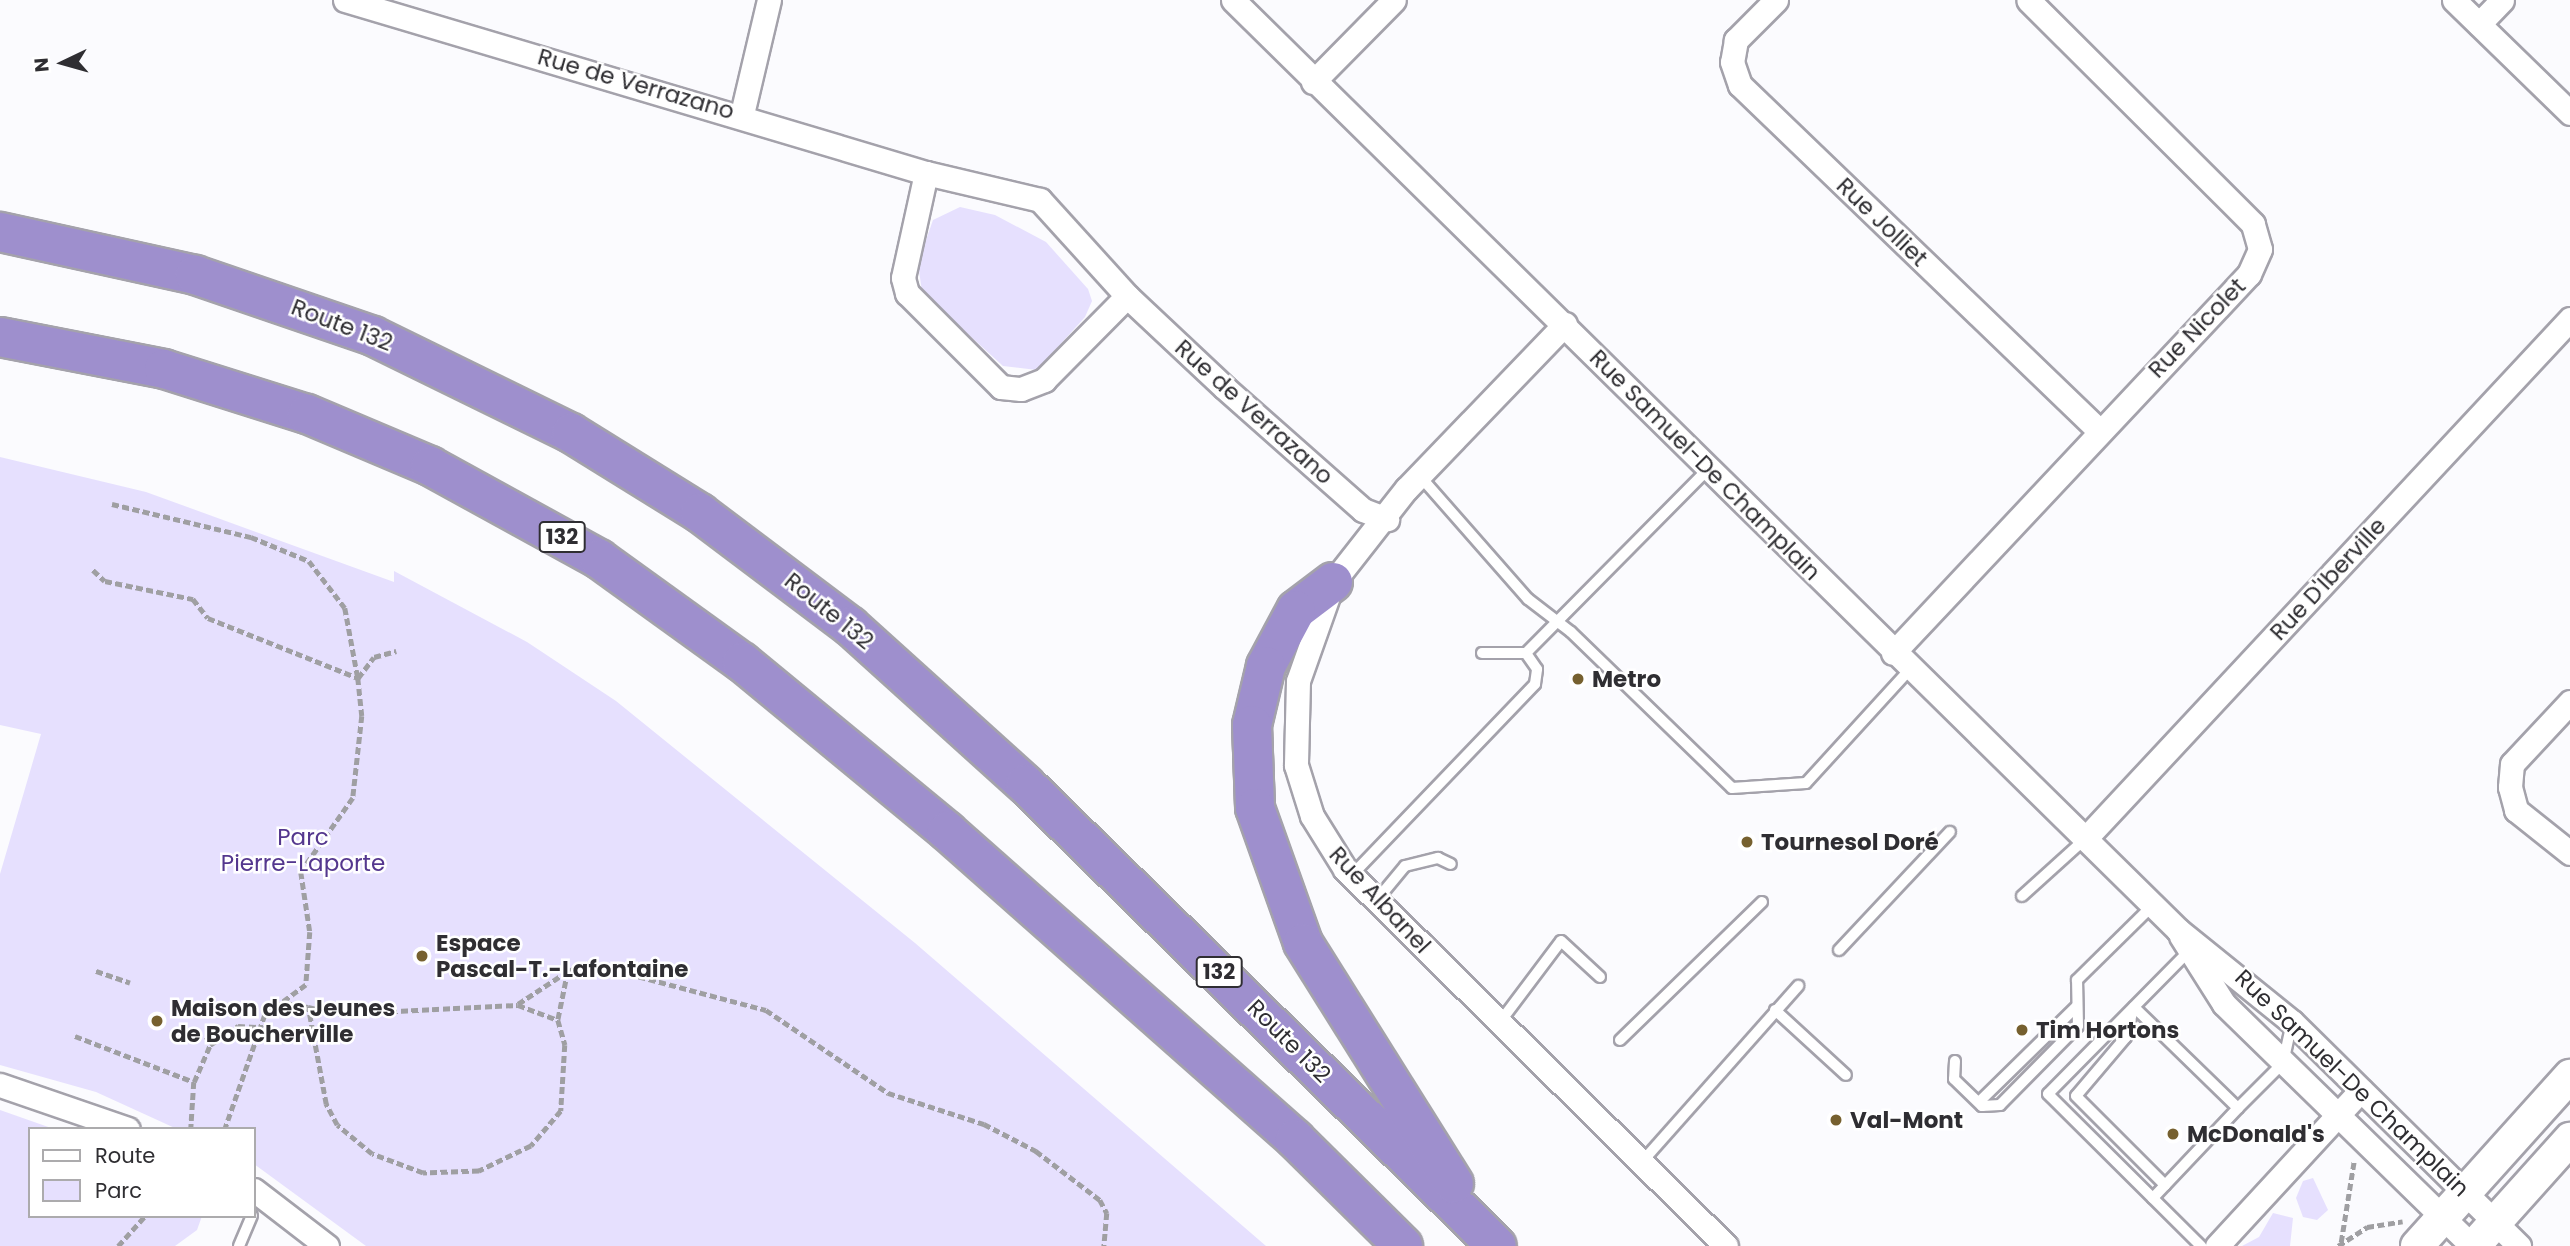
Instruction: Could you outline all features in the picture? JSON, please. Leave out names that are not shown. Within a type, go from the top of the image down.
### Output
[{"type":"highway","name":"Route 132","points":[[0,232],[195,275],[373,336],[571,433],[700,513],[850,626],[1016,776],[1492,1241]]},
{"type":"highway","name":"132","points":[[0,337],[164,369],[307,414],[439,471],[599,559],[742,662],[947,831],[1285,1130],[1403,1246]]},
{"type":"highway","points":[[1334,582],[1296,610],[1266,666],[1250,755],[1259,829],[1279,890],[1318,970],[1492,1241]]},
{"type":"street","name":"Rue de Verrazano","points":[[345,0],[742,114],[926,173],[1040,200],[1127,296],[1363,510],[1387,519]]},
{"type":"street","points":[[742,114],[769,0]]},
{"type":"street","name":"Rue Samuel-De Champlain","points":[[1233,0],[1313,82],[1565,324],[1893,653],[2188,941],[2292,1021],[2519,1246]]},
{"type":"street","points":[[1313,82],[1394,0]]},
{"type":"street","name":"Rue Jolliet","points":[[1776,0],[1736,40],[1732,62],[1740,85],[2098,430]]},
{"type":"street","name":"Rue Nicolet","points":[[1893,653],[2098,430],[2249,274],[2260,250],[2253,224],[2028,0]]},
{"type":"street","points":[[2454,0],[2570,113]]},
{"type":"street","points":[[2479,24],[2502,0]]},
{"type":"street","points":[[926,173],[903,278],[907,293],[1001,387],[1021,389],[1044,380],[1127,296]]},
{"type":"street","name":"Rue D'Iberville","points":[[2085,839],[2570,319]]},
{"type":"street","name":"Rue Albanel","points":[[1565,324],[1419,475],[1387,519],[1334,582],[1302,663],[1293,743],[1312,816],[1351,876],[1726,1246]]},
{"type":"street","points":[[2570,702],[2512,765],[2510,787],[2516,810],[2570,853]]},
{"type":"street","name":"Rue Samuel-De Champlain","points":[[2188,941],[2209,987],[2283,1063],[2473,1246]]},
{"type":"street","points":[[2412,1233],[2442,1218],[2570,1076]]},
{"type":"street","points":[[0,1085],[122,1127]]},
{"type":"street","points":[[2217,1246],[2361,1090]]},
{"type":"street","points":[[2473,1246],[2570,1139]]},
{"type":"street","points":[[256,1198],[327,1246]]},
{"type":"lane","points":[[1482,653],[1526,653],[1555,620],[1708,469]]},
{"type":"lane","points":[[1419,475],[1514,584],[1732,788],[1806,783],[1910,669]]},
{"type":"lane","points":[[1351,876],[1535,684],[1537,669],[1526,653]]},
{"type":"lane","points":[[1839,950],[1950,832]]},
{"type":"lane","points":[[2022,896],[2085,839]]},
{"type":"lane","points":[[1376,901],[1405,866],[1438,858],[1451,864]]},
{"type":"lane","points":[[1620,1040],[1762,902]]},
{"type":"lane","points":[[1955,1061],[1954,1079],[1979,1102],[2000,1105],[2078,1026],[2077,979],[2153,905]]},
{"type":"lane","points":[[1500,1022],[1561,941],[1600,977]]},
{"type":"lane","points":[[2188,941],[2134,1007],[2048,1094],[2201,1246]]},
{"type":"lane","points":[[1641,1163],[1798,986]]},
{"type":"lane","points":[[1979,1102],[2077,1006]]},
{"type":"lane","points":[[2134,1007],[2238,1108]]},
{"type":"lane","points":[[2134,1007],[2126,1037],[2076,1096],[2165,1185]]},
{"type":"lane","points":[[1775,1010],[1846,1075]]},
{"type":"lane","points":[[2153,1198],[2283,1063],[2292,1021]]},
{"type":"lane","points":[[239,1246],[251,1218]]},
{"type":"path","points":[[112,504],[226,530],[309,561],[345,608],[358,678],[362,716],[353,798],[301,872],[310,968],[298,996],[272,1007],[260,1027],[226,1127]]},
{"type":"path","points":[[93,570],[105,581],[193,599],[208,618],[358,678]]},
{"type":"path","points":[[358,678],[374,657],[396,651]]},
{"type":"path","points":[[518,1004],[568,971],[599,966],[766,1010],[888,1093],[984,1124],[1036,1151],[1100,1200],[1107,1213],[1104,1246]]},
{"type":"path","points":[[96,971],[130,983]]},
{"type":"path","points":[[308,1007],[326,1104],[338,1125],[382,1159],[446,1175],[502,1162],[550,1130],[565,1094],[558,1020],[568,971]]},
{"type":"path","points":[[284,1003],[338,1014],[518,1004],[558,1020]]},
{"type":"path","points":[[191,1127],[194,1083],[200,1057],[215,1040],[238,1026],[260,1027]]},
{"type":"path","points":[[185,1030],[215,1040]]},
{"type":"path","points":[[75,1036],[151,1061],[150,1070],[194,1083]]},
{"type":"path","points":[[2339,1244],[2354,1156]]},
{"type":"path","points":[[118,1246],[143,1218]]},
{"type":"path","points":[[2339,1244],[2379,1223],[2412,1233]]},
{"type":"green space","points":[[960,207],[995,215],[1046,242],[1088,289],[1092,301],[1085,317],[1037,370],[1003,366],[922,292],[918,263],[933,220]]},
{"type":"green space","name":"Parc Pierre-Laporte","points":[[0,457],[146,492],[394,582],[394,571],[527,642],[616,701],[915,943],[1266,1246],[366,1246],[256,1165],[256,1127],[173,1127],[96,1092],[0,1065],[0,874],[41,734],[0,725]]},
{"type":"green space","points":[[0,1110],[48,1127],[28,1127],[28,1218],[201,1218],[197,1230],[175,1246],[0,1246]]},
{"type":"green space","points":[[2313,1178],[2328,1210],[2317,1220],[2303,1217],[2296,1198],[2303,1181]]},
{"type":"green space","points":[[2273,1213],[2293,1218],[2290,1246],[2242,1246],[2259,1237]]},
{"type":"place","name":"Metro","points":[[1578,679]]},
{"type":"place","name":"Tournesol Doré","points":[[1747,842]]},
{"type":"place","name":"Espace Pascal-T.-Lafontaine","points":[[422,956]]},
{"type":"place","name":"Maison des Jeunes de Boucherville","points":[[157,1021]]},
{"type":"place","name":"Tim Hortons","points":[[2022,1030]]},
{"type":"place","name":"Val-Mont","points":[[1836,1120]]},
{"type":"place","name":"McDonald's","points":[[2173,1134]]}]
